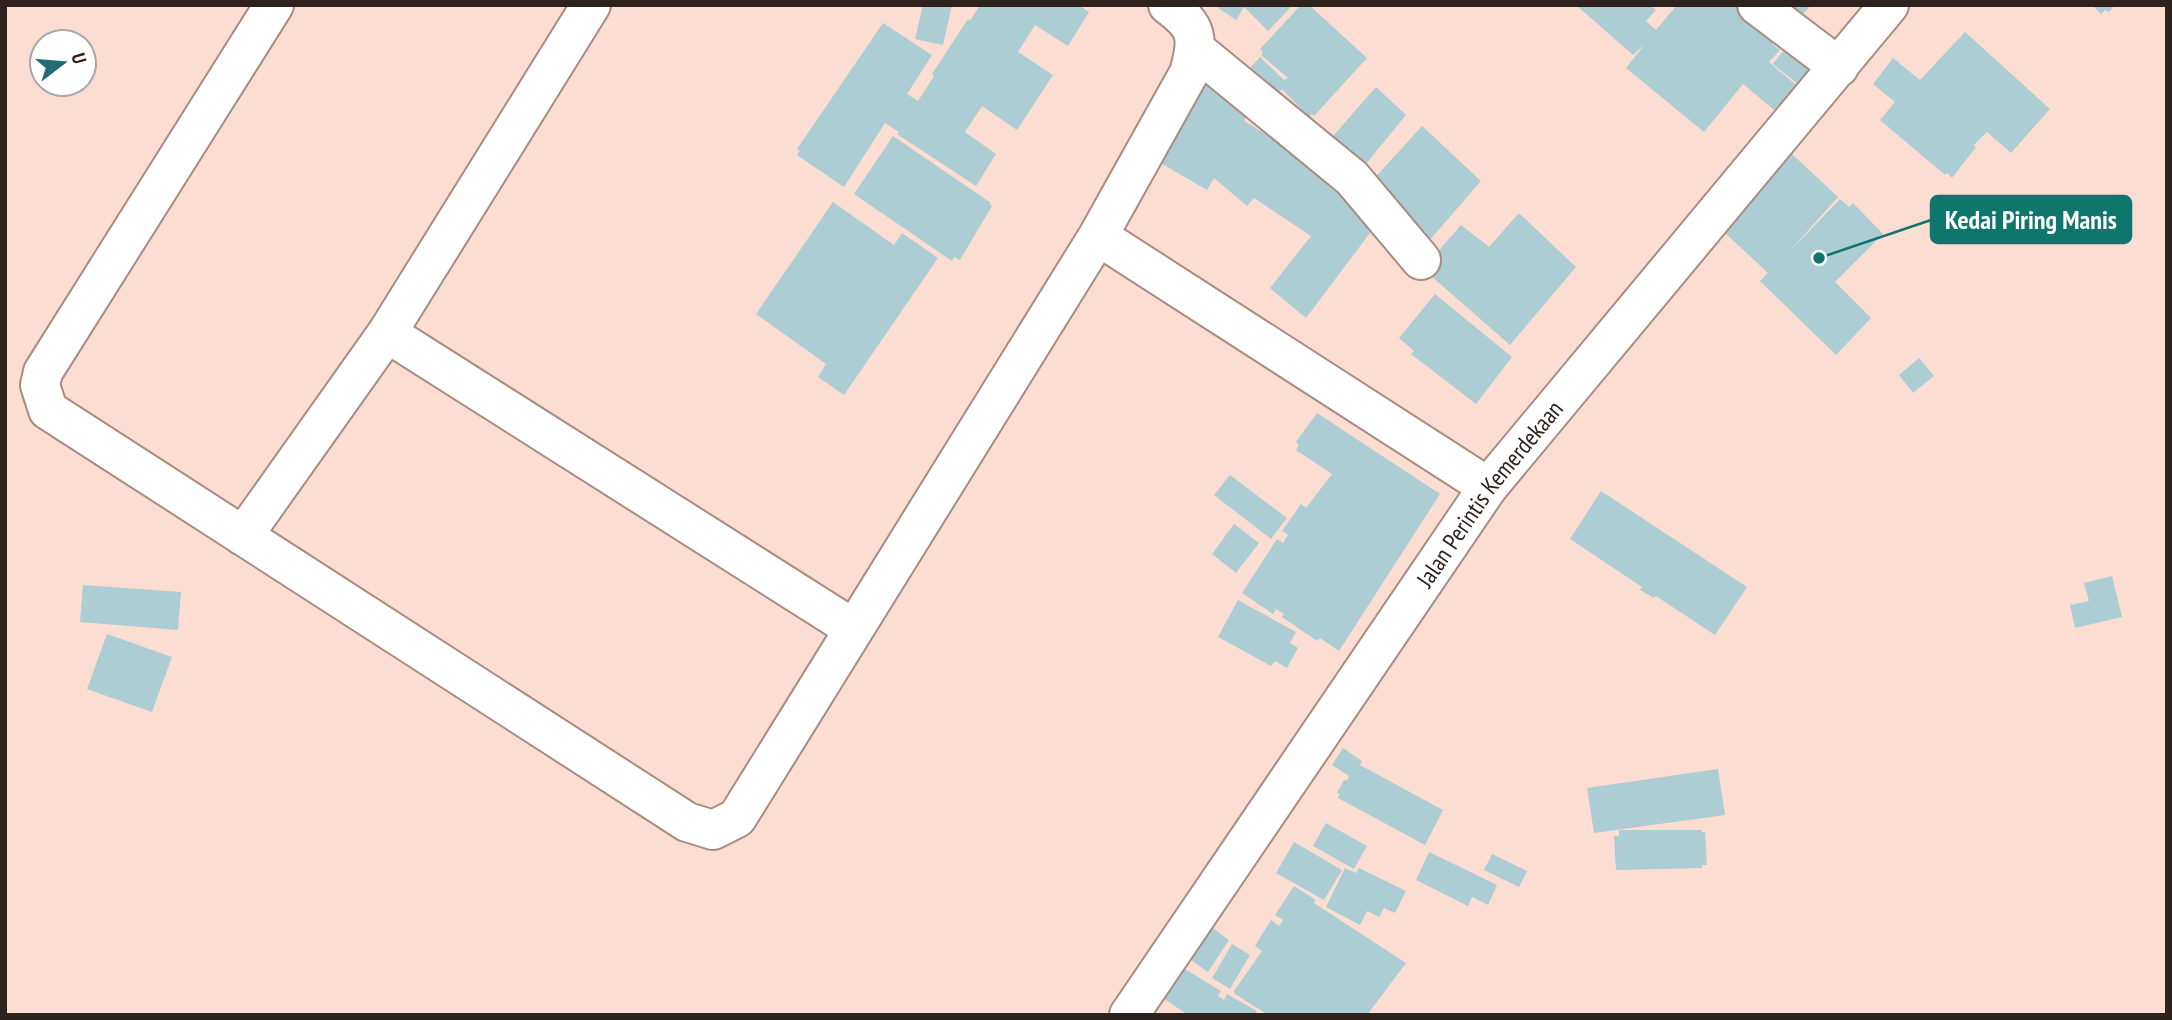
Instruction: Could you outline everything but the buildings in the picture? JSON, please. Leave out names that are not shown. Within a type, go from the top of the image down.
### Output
[{"type":"street","points":[[274,5],[43,372],[40,385],[48,410],[687,822],[713,830],[737,818],[1098,236],[1189,73],[1196,50],[1194,30],[1185,17],[1168,5]]},
{"type":"street","points":[[243,536],[387,333],[592,5]]},
{"type":"street","points":[[1757,5],[1839,67]]},
{"type":"street","name":"Jalan Perintis Kemerdekaan","points":[[1129,1015],[1488,486],[1889,5]]},
{"type":"street","points":[[1196,50],[1352,178],[1421,260]]},
{"type":"street","points":[[1098,236],[1488,486]]},
{"type":"street","points":[[387,333],[854,629]]},
{"type":"place","name":"Kedai Piring Manis","points":[[1819,258]]}]
